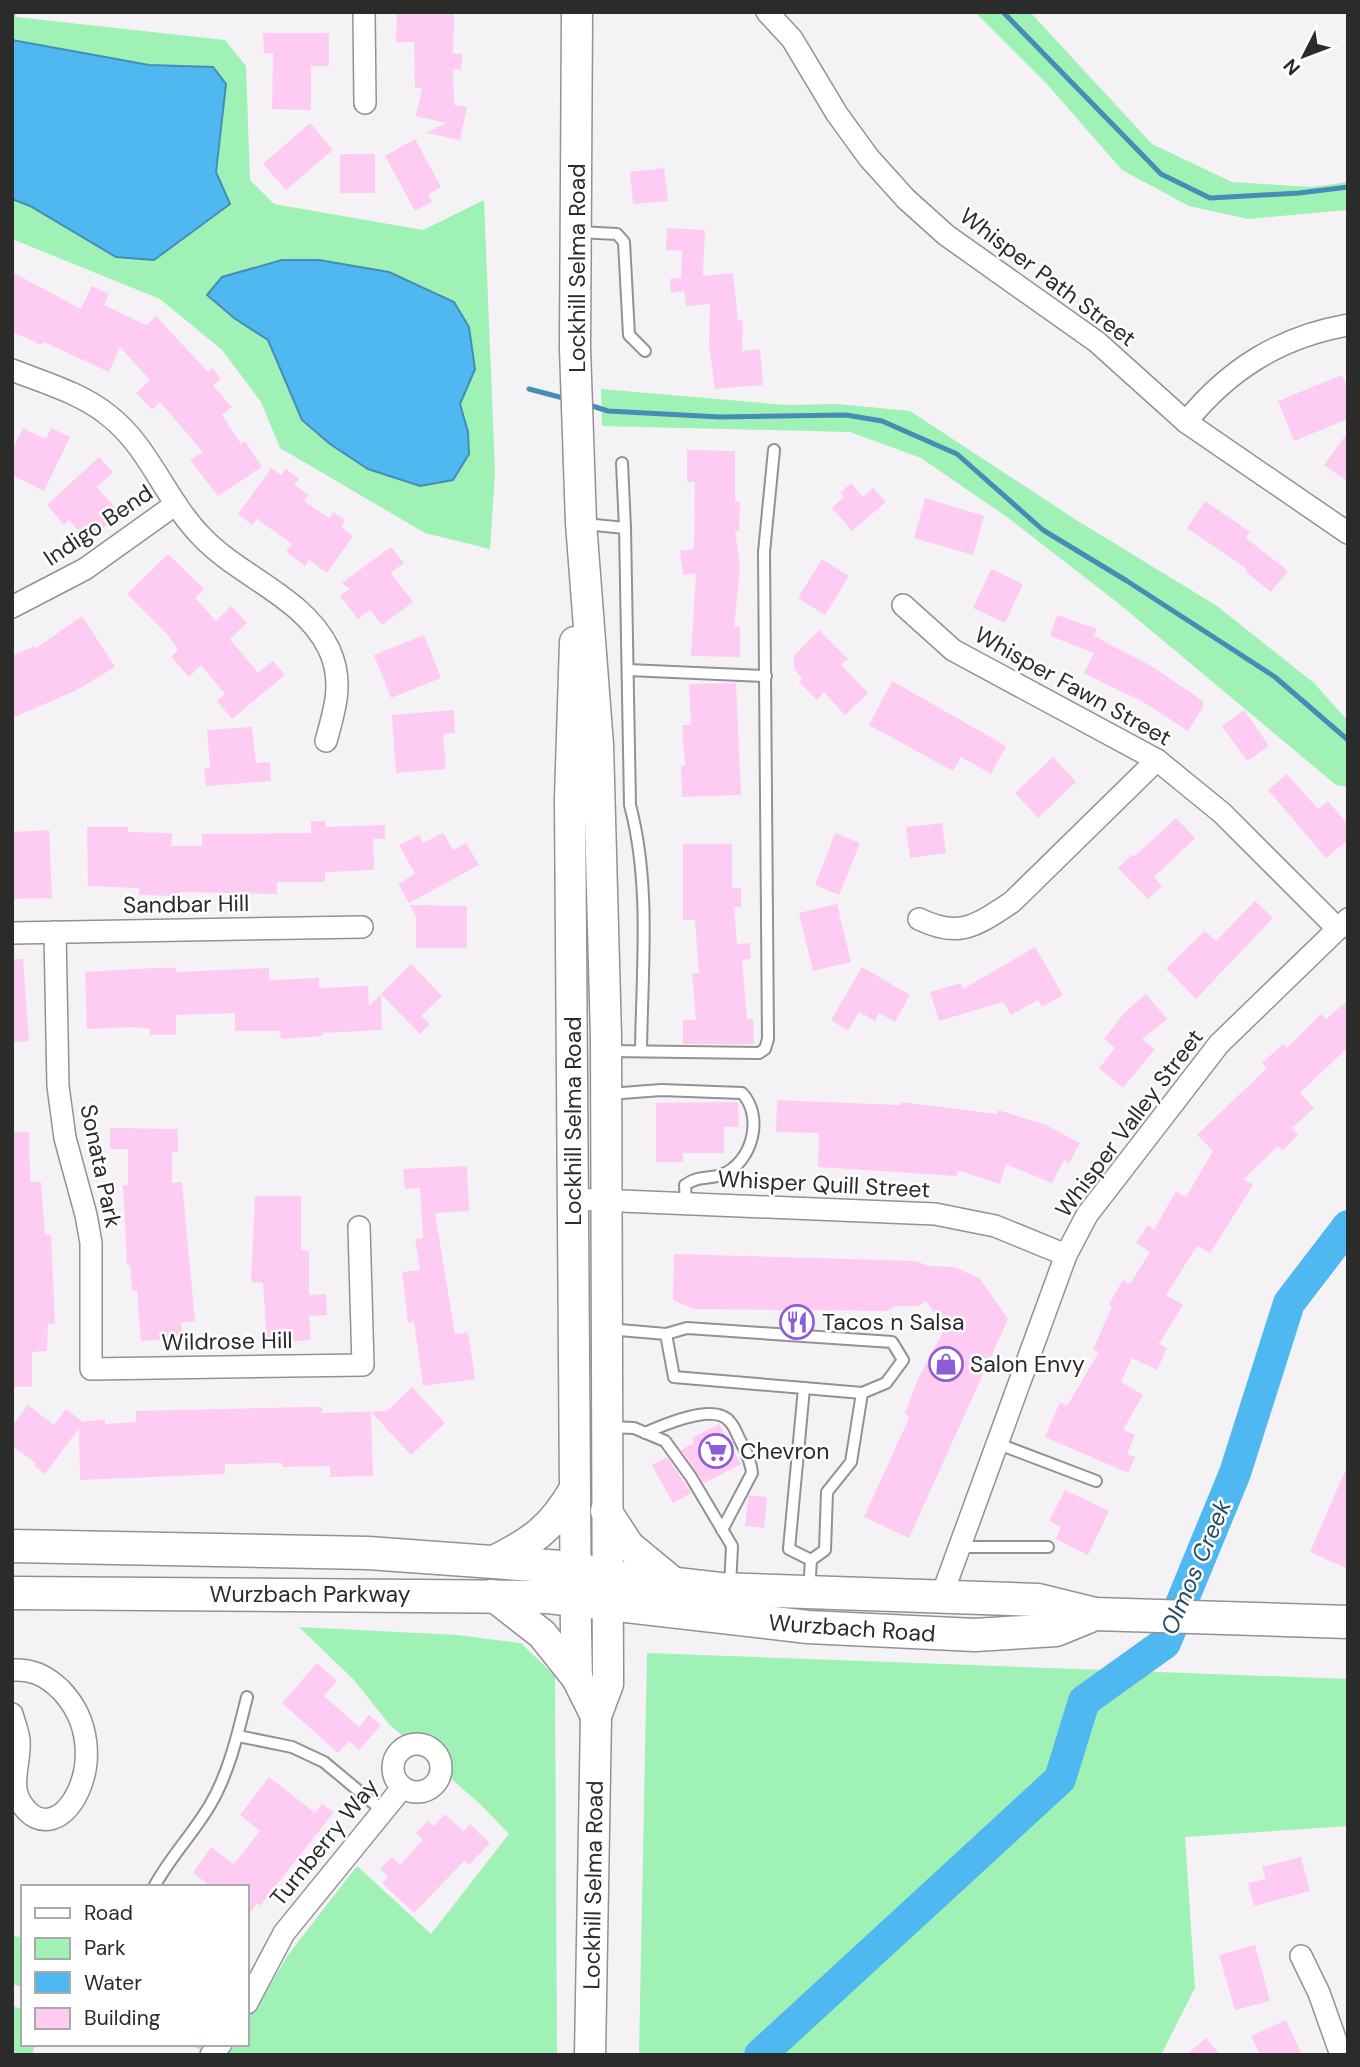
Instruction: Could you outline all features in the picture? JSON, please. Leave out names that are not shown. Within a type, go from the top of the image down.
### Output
[{"type":"main road","name":"Lockhill Selma Road","points":[[577,12],[578,232],[575,348],[581,523],[598,745],[608,1201],[608,1684],[596,1716],[590,2055]]},
{"type":"main road","name":"Lockhill Selma Road","points":[[581,523],[570,725],[574,1199],[573,1490],[577,1678],[596,1716]]},
{"type":"main road","points":[[574,1325],[607,1329]]},
{"type":"main road","points":[[494,1560],[543,1531],[560,1514],[573,1490]]},
{"type":"main road","points":[[606,1511],[629,1546],[675,1584]]},
{"type":"main road","name":"Wurzbach Parkway","points":[[12,1546],[368,1553],[494,1560],[607,1591]]},
{"type":"main road","name":"Wurzbach Parkway","points":[[12,1593],[492,1595],[575,1583]]},
{"type":"main road","name":"Wurzbach Road","points":[[607,1591],[675,1584],[730,1590],[942,1595],[1038,1600],[1095,1614],[1348,1622]]},
{"type":"main road","name":"Wurzbach Road","points":[[607,1591],[831,1628],[975,1635],[1056,1630],[1095,1614]]},
{"type":"main road","points":[[492,1595],[542,1634],[559,1651],[577,1678]]},
{"type":"main road","points":[[831,1628],[854,1610],[931,1611],[942,1595],[956,1610],[1011,1614],[1056,1630]]},
{"type":"street","points":[[364,12],[365,103]]},
{"type":"street","name":"Whisper Path Street","points":[[766,12],[792,39],[837,114],[869,158],[906,199],[946,235],[1097,342],[1186,422],[1348,533]]},
{"type":"street","points":[[1186,422],[1205,398],[1237,369],[1297,337],[1348,325]]},
{"type":"street","points":[[12,370],[72,394],[108,415],[130,436],[201,537],[226,559],[289,602],[309,621],[327,646],[336,666],[339,695],[326,741]]},
{"type":"street","name":"Indigo Bend","points":[[12,607],[85,569],[176,504]]},
{"type":"street","name":"Whisper Fawn Street","points":[[903,605],[953,650],[1157,760],[1222,813],[1343,924]]},
{"type":"street","points":[[919,919],[940,929],[963,929],[1004,908],[1157,760]]},
{"type":"street","name":"Whisper Valley Street","points":[[942,1595],[957,1547],[1066,1255],[1087,1216],[1219,1044],[1343,924]]},
{"type":"street","name":"Sandbar Hill","points":[[12,933],[362,927]]},
{"type":"street","name":"Sonata Park","points":[[55,932],[58,1086],[65,1138],[91,1242],[92,1369]]},
{"type":"street","points":[[573,1038],[606,1044]]},
{"type":"street","name":"Whisper Quill Street","points":[[574,1199],[960,1217],[1030,1238],[1066,1255]]},
{"type":"street","name":"Wildrose Hill","points":[[92,1369],[363,1365],[359,1227]]},
{"type":"street","points":[[12,1670],[29,1669],[49,1679],[80,1716],[88,1742],[83,1779],[77,1800],[65,1812],[50,1818],[31,1815],[17,1795],[15,1788],[19,1739],[12,1714]]},
{"type":"street","name":"Turnberry Way","points":[[248,2001],[284,1933],[402,1788]]},
{"type":"street","points":[[1301,1956],[1320,1993],[1341,2055]]},
{"type":"lane","points":[[578,232],[617,234],[624,242],[629,335],[645,351]]},
{"type":"lane","points":[[606,1044],[641,1050],[759,1053],[765,1049],[768,1038],[764,552],[774,450]]},
{"type":"lane","points":[[622,463],[630,805],[640,845],[642,877],[641,1050]]},
{"type":"lane","points":[[581,523],[625,528]]},
{"type":"lane","points":[[628,670],[766,676]]},
{"type":"lane","points":[[606,1094],[714,1091],[742,1093],[751,1102],[754,1130],[746,1155],[736,1166],[721,1175],[693,1179],[685,1185],[686,1204]]},
{"type":"lane","points":[[607,1329],[666,1334],[687,1328],[892,1342],[903,1360],[886,1383],[862,1393],[674,1377],[666,1334]]},
{"type":"lane","points":[[804,1388],[789,1549],[811,1560]]},
{"type":"lane","points":[[811,1560],[825,1550],[827,1492],[851,1462],[862,1393]]},
{"type":"lane","points":[[645,1433],[682,1418],[713,1415],[723,1416],[730,1421],[752,1462],[752,1473],[722,1530]]},
{"type":"lane","points":[[606,1427],[634,1428],[665,1441],[732,1546],[730,1590]]},
{"type":"lane","points":[[996,1443],[1096,1481]]},
{"type":"lane","points":[[957,1547],[1048,1547]]},
{"type":"lane","points":[[809,1593],[811,1560]]},
{"type":"lane","points":[[155,1885],[172,1854],[210,1805],[238,1736],[247,1697]]},
{"type":"lane","points":[[238,1736],[292,1746],[324,1762],[383,1812]]},
{"type":"green space","points":[[12,12],[16,12],[16,17],[225,40],[246,66],[250,180],[274,204],[423,230],[484,200],[495,472],[490,549],[425,533],[280,448],[261,402],[222,350],[160,299],[12,239]]},
{"type":"green space","points":[[975,12],[1030,12],[1152,144],[1232,182],[1312,187],[1348,182],[1348,210],[1248,219],[1189,206],[1122,170],[1046,83]]},
{"type":"green space","points":[[601,389],[786,405],[838,404],[910,411],[1078,521],[1217,606],[1314,683],[1348,721],[1348,787],[1336,785],[1118,603],[1007,517],[921,458],[850,432],[602,426]]},
{"type":"green space","points":[[299,1627],[457,1635],[521,1643],[555,1676],[557,2055],[212,2055],[192,2046],[248,2046],[248,2011],[254,2012],[288,1955],[357,1866],[431,1934],[509,1834],[481,1805],[389,1724],[354,1680]]},
{"type":"green space","points":[[647,1653],[1348,1679],[1348,1826],[1185,1837],[1195,1988],[1161,2055],[639,2055]]},
{"type":"green space","points":[[12,1935],[21,1937],[21,1986],[12,1984]]},
{"type":"green space","points":[[12,2006],[21,2008],[21,2046],[34,2046],[32,2055],[12,2055]]},
{"type":"water","points":[[12,40],[149,65],[213,67],[226,84],[216,172],[230,204],[154,260],[116,257],[30,206],[12,199]]},
{"type":"water","points":[[282,260],[319,260],[389,272],[454,302],[469,327],[475,369],[460,404],[468,432],[469,454],[453,480],[420,486],[368,469],[330,444],[302,420],[268,340],[234,318],[207,295],[222,277]]},
{"type":"building","points":[[397,12],[454,12],[453,53],[462,54],[461,70],[453,69],[454,105],[467,107],[460,140],[427,133],[446,123],[416,116],[422,88],[415,88],[414,42],[396,42]]},
{"type":"building","points":[[263,33],[329,33],[329,66],[311,66],[311,110],[272,109],[273,53],[264,53]]},
{"type":"building","points":[[310,123],[333,150],[286,190],[263,164]]},
{"type":"building","points":[[415,139],[441,187],[428,195],[432,202],[415,211],[385,156]]},
{"type":"building","points":[[340,154],[375,154],[375,193],[340,193]]},
{"type":"building","points":[[664,168],[668,201],[633,204],[630,172]]},
{"type":"building","points":[[667,228],[705,230],[703,276],[733,273],[738,320],[743,321],[742,351],[760,349],[763,385],[715,389],[709,344],[710,304],[686,306],[684,291],[671,293],[670,279],[681,278],[682,251],[666,250]]},
{"type":"building","points":[[12,272],[81,309],[92,286],[109,294],[104,305],[146,325],[156,316],[208,372],[212,368],[221,379],[213,386],[232,407],[222,415],[241,444],[245,441],[262,467],[218,496],[190,460],[203,452],[160,402],[152,410],[136,393],[150,380],[120,347],[109,372],[44,342],[42,345],[12,332]]},
{"type":"building","points":[[1342,375],[1348,390],[1348,419],[1294,441],[1278,401]]},
{"type":"building","points":[[23,428],[46,439],[51,428],[70,437],[44,491],[12,475],[12,451]]},
{"type":"building","points":[[1348,432],[1348,482],[1324,465]]},
{"type":"building","points":[[687,450],[735,451],[735,502],[740,502],[739,531],[735,531],[740,567],[734,627],[740,627],[740,657],[691,656],[696,573],[683,575],[680,551],[694,549],[695,482],[687,482]]},
{"type":"building","points":[[99,457],[113,472],[97,487],[120,513],[93,537],[85,529],[80,533],[69,520],[64,525],[47,505]]},
{"type":"building","points":[[271,468],[281,475],[286,469],[299,479],[294,484],[309,495],[304,501],[329,518],[333,512],[345,520],[341,527],[353,536],[327,573],[309,560],[305,566],[286,552],[292,544],[257,519],[252,525],[238,514]]},
{"type":"building","points":[[851,483],[863,497],[873,488],[886,502],[852,531],[832,508],[844,497],[840,493]]},
{"type":"building","points":[[925,498],[984,516],[973,555],[914,538]]},
{"type":"building","points":[[1205,501],[1250,532],[1246,538],[1288,571],[1271,592],[1245,571],[1247,569],[1187,528]]},
{"type":"building","points":[[391,547],[404,563],[391,573],[413,602],[382,625],[370,610],[358,619],[340,596],[350,589],[342,583]]},
{"type":"building","points":[[168,554],[204,589],[195,598],[216,621],[231,606],[247,623],[230,639],[258,673],[273,661],[285,675],[232,719],[217,701],[225,694],[201,665],[189,677],[171,657],[178,650],[168,635],[127,594]]},
{"type":"building","points":[[822,559],[849,576],[825,615],[798,598]]},
{"type":"building","points":[[991,569],[1023,584],[1005,623],[973,608]]},
{"type":"building","points":[[1057,615],[1097,629],[1094,636],[1153,667],[1203,701],[1203,707],[1188,731],[1145,703],[1084,673],[1094,653],[1050,636]]},
{"type":"building","points":[[82,616],[115,667],[75,691],[12,718],[12,656],[34,646],[35,649]]},
{"type":"building","points":[[819,630],[848,659],[841,665],[868,693],[845,715],[824,692],[817,700],[799,682],[803,679],[794,669],[794,656]]},
{"type":"building","points":[[424,635],[441,678],[391,698],[374,655]]},
{"type":"building","points":[[892,681],[1006,746],[991,774],[961,757],[953,771],[869,725]]},
{"type":"building","points":[[736,683],[741,795],[682,797],[681,766],[685,766],[682,725],[691,725],[689,684]]},
{"type":"building","points":[[454,710],[455,733],[443,734],[446,769],[396,773],[392,715]]},
{"type":"building","points":[[1244,710],[1269,746],[1247,761],[1222,726]]},
{"type":"building","points":[[252,727],[256,763],[270,762],[271,781],[206,786],[204,768],[210,768],[207,730]]},
{"type":"building","points":[[1053,757],[1076,782],[1038,818],[1015,793]]},
{"type":"building","points":[[1287,774],[1318,809],[1328,801],[1348,825],[1348,840],[1326,858],[1268,790]]},
{"type":"building","points":[[1176,818],[1195,838],[1154,877],[1162,886],[1148,899],[1118,868]]},
{"type":"building","points":[[311,821],[325,821],[325,827],[385,825],[385,839],[373,839],[374,870],[325,872],[325,882],[277,882],[277,894],[180,892],[180,896],[139,895],[139,888],[88,886],[87,827],[128,827],[128,832],[172,833],[171,846],[202,846],[202,834],[311,833]]},
{"type":"building","points":[[942,823],[946,853],[910,858],[906,827]]},
{"type":"building","points":[[49,830],[52,898],[12,899],[12,832]]},
{"type":"building","points":[[443,833],[453,850],[466,843],[479,865],[409,903],[398,884],[415,874],[399,845],[419,835],[423,843]]},
{"type":"building","points":[[835,833],[860,843],[839,895],[815,885]]},
{"type":"building","points":[[683,844],[732,844],[732,888],[741,888],[741,907],[734,907],[737,944],[750,943],[751,959],[742,960],[747,1019],[753,1019],[754,1044],[683,1044],[683,1020],[696,1020],[692,974],[699,973],[695,920],[683,920]]},
{"type":"building","points":[[1255,901],[1273,918],[1196,999],[1166,968],[1205,931],[1216,941]]},
{"type":"building","points":[[837,904],[851,962],[813,971],[799,913]]},
{"type":"building","points":[[410,905],[467,906],[467,948],[416,948],[416,917]]},
{"type":"building","points":[[1035,947],[1063,995],[1042,1007],[1038,1000],[1011,1015],[1003,1002],[939,1021],[930,992],[961,983],[963,989]]},
{"type":"building","points":[[12,959],[23,959],[29,1041],[12,1042]]},
{"type":"building","points":[[411,964],[442,996],[421,1016],[430,1024],[420,1034],[381,994]]},
{"type":"building","points":[[862,967],[910,995],[895,1022],[879,1013],[875,1021],[859,1012],[848,1031],[831,1020]]},
{"type":"building","points":[[176,968],[176,972],[269,968],[269,980],[319,978],[319,988],[368,986],[369,1006],[381,994],[382,1030],[322,1033],[322,1036],[281,1039],[280,1031],[235,1031],[235,1013],[176,1015],[176,1035],[150,1035],[150,1029],[134,1027],[87,1029],[85,972]]},
{"type":"building","points":[[1146,994],[1167,1019],[1142,1039],[1155,1049],[1123,1088],[1099,1068],[1115,1048],[1104,1039],[1125,1012]]},
{"type":"building","points":[[1348,1000],[1348,1047],[1300,1093],[1314,1108],[1292,1128],[1298,1135],[1283,1150],[1278,1146],[1244,1179],[1253,1185],[1210,1253],[1197,1246],[1166,1295],[1183,1305],[1159,1344],[1167,1348],[1157,1370],[1132,1358],[1121,1382],[1143,1395],[1123,1430],[1135,1435],[1127,1454],[1135,1457],[1128,1473],[1045,1437],[1060,1402],[1067,1406],[1099,1352],[1093,1350],[1112,1306],[1109,1304],[1123,1280],[1130,1284],[1150,1252],[1136,1243],[1148,1225],[1154,1230],[1176,1191],[1186,1197],[1213,1151],[1197,1135],[1267,1068],[1262,1063],[1283,1044],[1287,1048],[1321,1014],[1326,1019]]},
{"type":"building","points":[[777,1100],[900,1105],[901,1102],[997,1114],[998,1110],[1046,1125],[1080,1143],[1069,1163],[1064,1160],[1052,1183],[1006,1164],[1000,1184],[957,1170],[957,1176],[818,1167],[819,1133],[776,1132]]},
{"type":"building","points":[[738,1102],[739,1127],[724,1127],[724,1153],[683,1153],[683,1162],[656,1162],[656,1103]]},
{"type":"building","points":[[110,1128],[178,1129],[178,1152],[172,1152],[172,1183],[182,1182],[195,1321],[181,1323],[183,1338],[141,1341],[137,1291],[132,1291],[130,1265],[127,1265],[123,1185],[128,1185],[128,1149],[110,1149]]},
{"type":"building","points":[[12,1132],[29,1132],[30,1182],[41,1182],[45,1235],[51,1235],[55,1324],[48,1324],[47,1351],[32,1352],[32,1387],[12,1387]]},
{"type":"building","points":[[467,1166],[469,1211],[435,1213],[455,1334],[468,1332],[475,1379],[423,1386],[414,1322],[408,1323],[402,1272],[420,1270],[415,1239],[423,1238],[420,1188],[405,1189],[403,1169]]},
{"type":"building","points":[[255,1196],[301,1196],[301,1250],[309,1251],[309,1295],[326,1294],[327,1315],[309,1316],[311,1340],[267,1343],[263,1283],[251,1282]]},
{"type":"building","points":[[674,1254],[916,1261],[928,1266],[955,1267],[980,1279],[1008,1319],[909,1538],[864,1517],[909,1418],[905,1413],[918,1379],[945,1328],[926,1301],[919,1306],[896,1306],[888,1311],[694,1309],[673,1300]]},
{"type":"building","points":[[412,1387],[445,1423],[411,1455],[371,1412],[373,1476],[330,1477],[330,1466],[282,1467],[282,1463],[225,1464],[225,1474],[80,1480],[79,1428],[45,1474],[34,1466],[36,1463],[12,1446],[12,1426],[28,1405],[54,1425],[66,1409],[83,1422],[105,1419],[105,1424],[136,1422],[136,1411],[322,1407],[322,1413],[387,1411]]},
{"type":"building","name":"Chevron","points":[[719,1424],[741,1464],[704,1483],[681,1450],[694,1443],[692,1438]]},
{"type":"building","name":"Chevron","points":[[667,1457],[691,1493],[673,1503],[652,1465]]},
{"type":"building","points":[[1348,1464],[1348,1569],[1310,1552]]},
{"type":"building","points":[[1065,1490],[1109,1511],[1088,1555],[1056,1539],[1061,1527],[1049,1521]]},
{"type":"building","points":[[749,1495],[767,1497],[764,1528],[745,1526]]},
{"type":"building","points":[[317,1663],[337,1681],[324,1696],[359,1727],[369,1715],[381,1725],[359,1750],[349,1741],[338,1753],[282,1703]]},
{"type":"building","points":[[269,1777],[315,1813],[322,1804],[334,1812],[260,1906],[257,1903],[248,1916],[248,1885],[209,1885],[193,1873],[211,1847],[234,1864],[260,1831],[240,1815]]},
{"type":"building","points":[[445,1814],[463,1831],[470,1824],[490,1843],[469,1865],[464,1861],[414,1913],[382,1883],[388,1877],[380,1869],[392,1857],[400,1865],[423,1840],[416,1833],[428,1821],[434,1826]]},
{"type":"building","points":[[1301,1857],[1310,1891],[1254,1906],[1248,1883],[1266,1879],[1262,1867]]},
{"type":"building","points":[[1255,1945],[1270,2001],[1235,2010],[1219,1955]]},
{"type":"building","points":[[1286,2020],[1302,2055],[1260,2055],[1251,2036]]},
{"type":"building","points":[[1206,2038],[1220,2055],[1186,2055]]},
{"type":"waterway","points":[[1003,12],[1161,174],[1210,198],[1348,187]]},
{"type":"waterway","points":[[529,389],[567,399]]},
{"type":"waterway","points":[[586,404],[608,411],[720,417],[846,415],[882,421],[957,454],[1043,530],[1275,677],[1348,740]]},
{"type":"waterway","name":"Olmos Creek","points":[[760,2055],[1060,1779],[1084,1701],[1165,1643],[1235,1473],[1289,1303],[1348,1226]]},
{"type":"place","name":"Tacos n Salsa","points":[[797,1322]]},
{"type":"place","name":"Salon Envy","points":[[946,1364]]},
{"type":"place","name":"Chevron","points":[[716,1451]]}]
